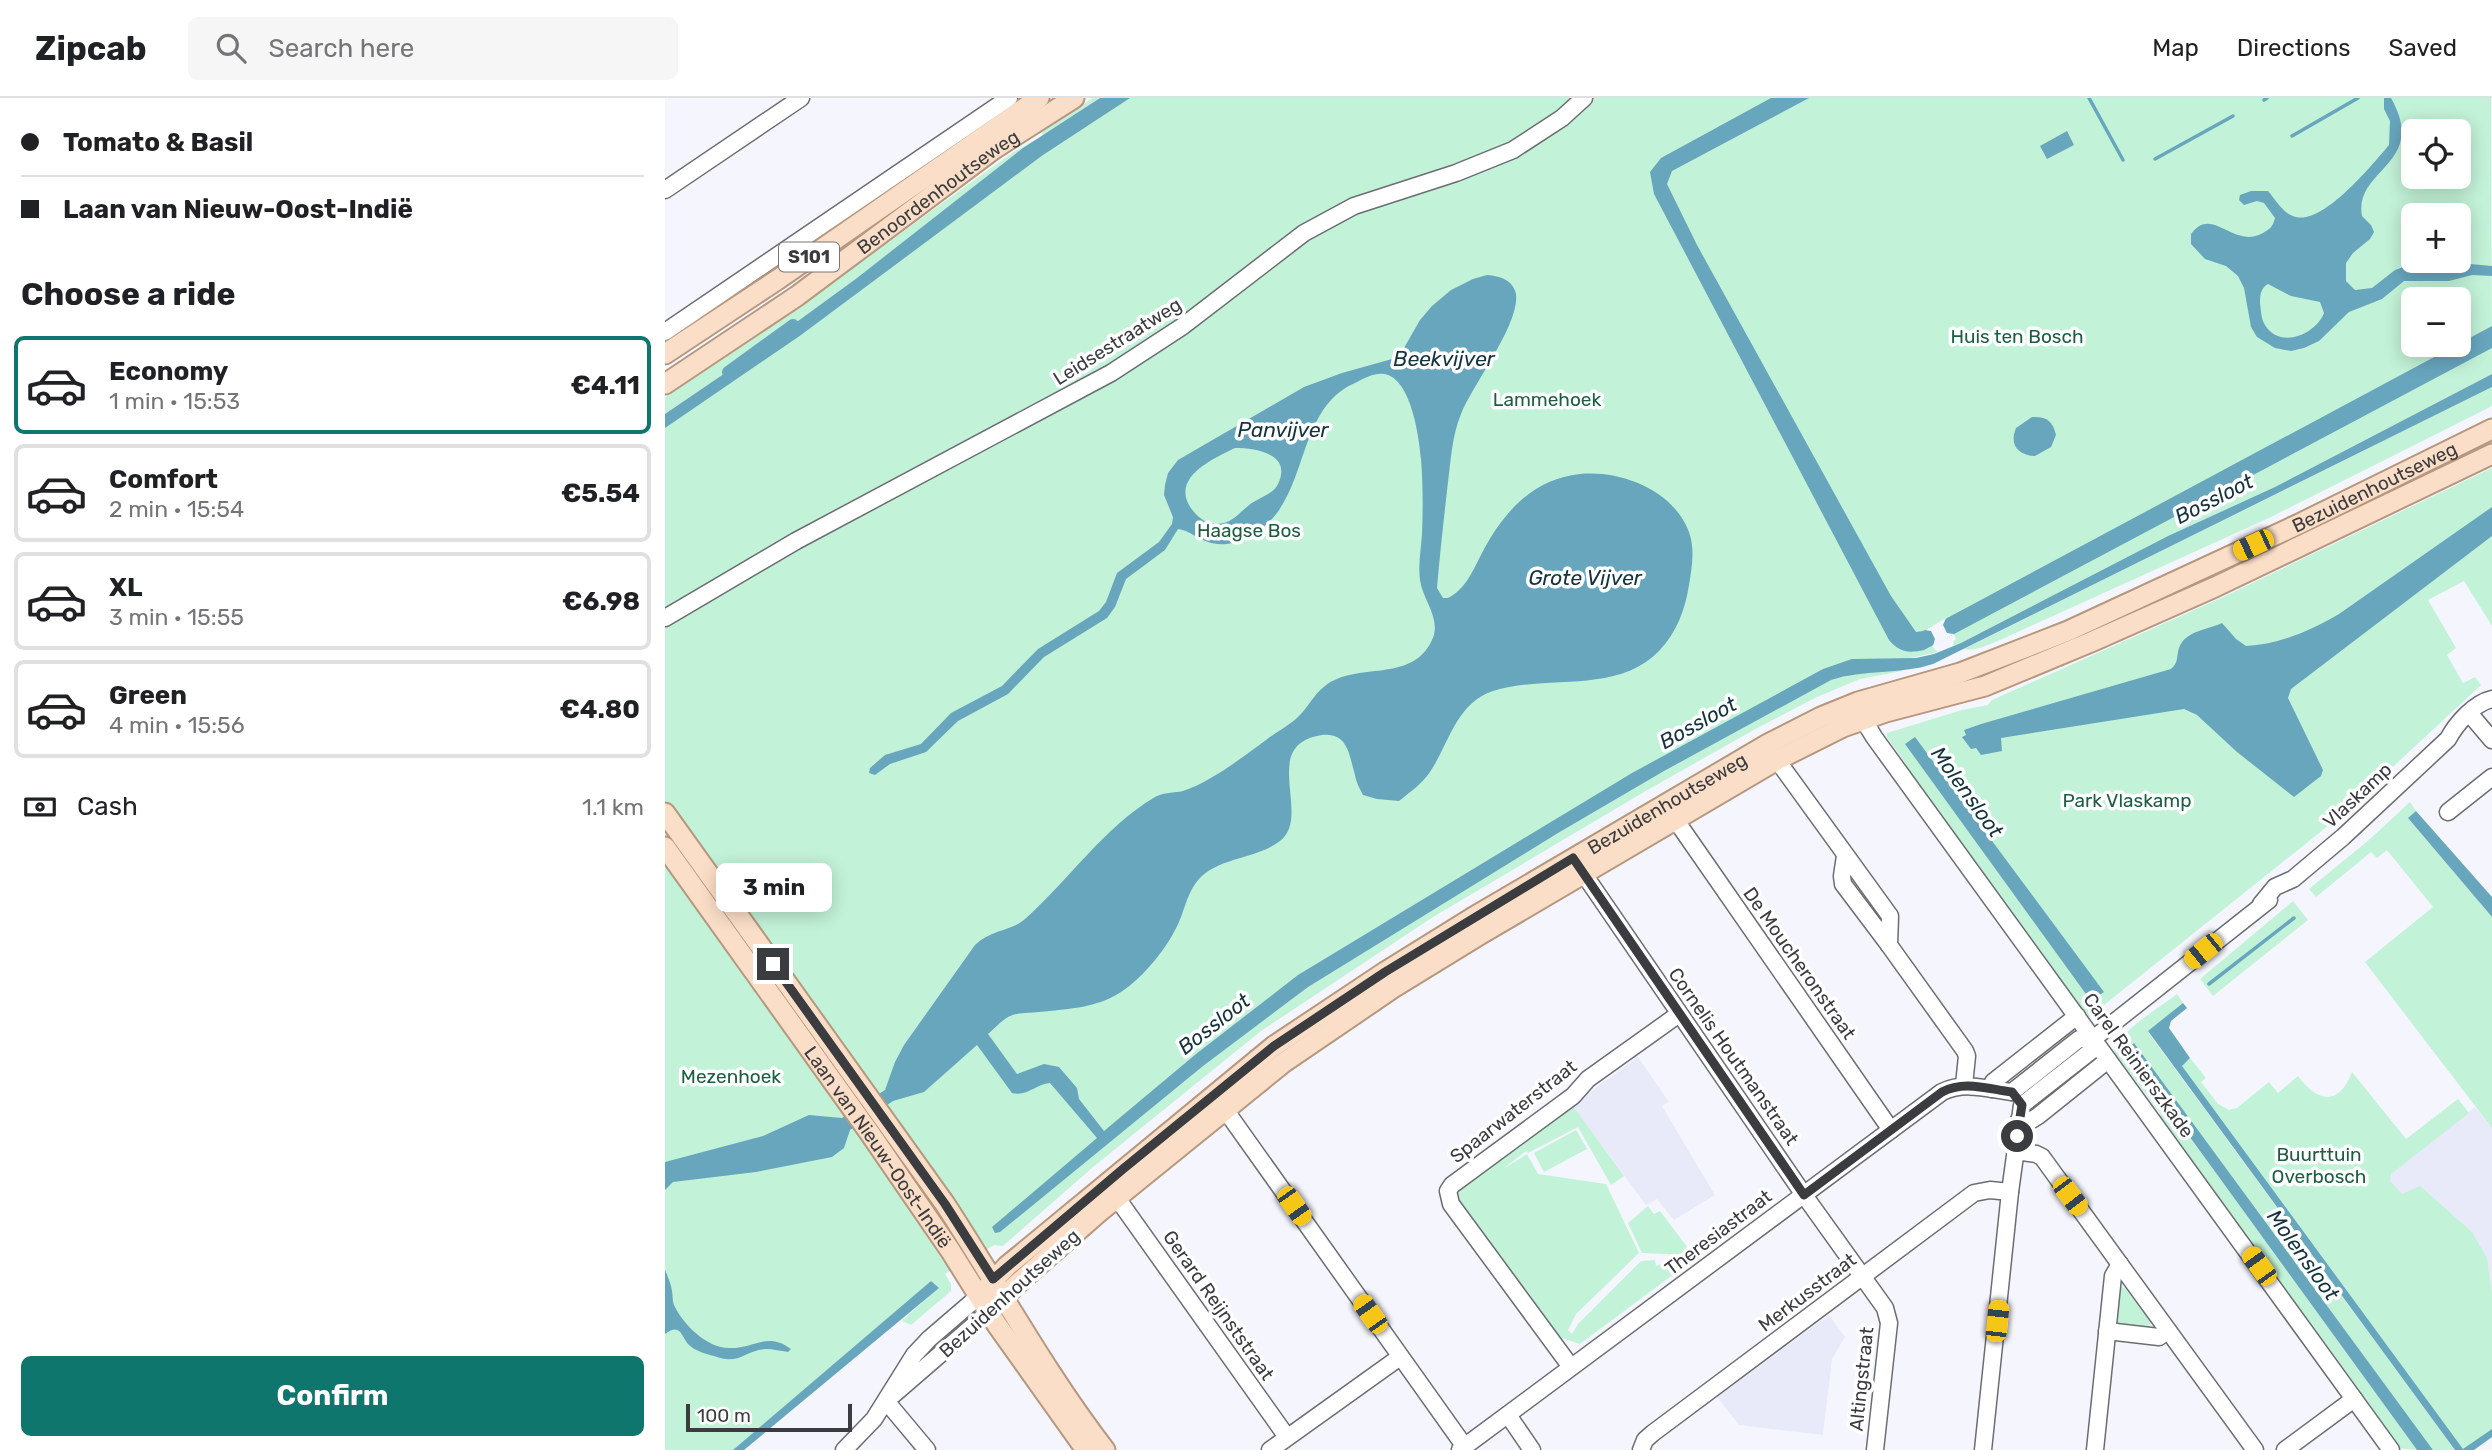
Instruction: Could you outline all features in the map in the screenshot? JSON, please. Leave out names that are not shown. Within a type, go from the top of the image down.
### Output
[{"type":"main road","name":"Benoordenhoutseweg","points":[[665,354],[777,280],[1039,98]]},
{"type":"main road","name":"Benoordenhoutseweg","points":[[665,384],[797,296],[1001,144],[1074,98]]},
{"type":"main road","name":"Bezuidenhoutseweg","points":[[1578,866],[1675,819],[1831,732],[1860,710],[2068,631],[2299,524],[2492,429]]},
{"type":"main road","name":"Bezuidenhoutseweg","points":[[984,1304],[993,1279],[1219,1102],[1283,1063],[1578,866],[1768,744],[1821,717],[1966,692],[2011,676],[2215,587],[2492,454]]},
{"type":"main road","name":"Laan van Nieuw-Oost-Indië","points":[[665,813],[862,1087],[877,1126],[984,1304],[1086,1450]]},
{"type":"main road","name":"Laan van Nieuw-Oost-Indië","points":[[665,847],[845,1099],[877,1126],[945,1204],[1105,1450]]},
{"type":"main road","name":"Bezuidenhoutseweg","points":[[984,1304],[1004,1297],[1117,1198],[1219,1102]]},
{"type":"street","points":[[665,190],[801,98]]},
{"type":"street","name":"Leidsestraatweg","points":[[665,618],[796,541],[1111,373],[1183,326],[1304,233],[1354,206],[1456,173],[1513,150],[1562,118],[1584,98]]},
{"type":"street","name":"Benoordenhoutseweg","points":[[665,332],[1000,100]]},
{"type":"street","name":"Benoordenhoutseweg","points":[[777,280],[799,240]]},
{"type":"street","name":"Vlaskamp","points":[[2018,1106],[2080,1039],[2093,1039],[2261,904],[2280,883],[2293,879],[2343,837],[2448,739],[2459,734],[2472,716],[2489,707],[2492,700]]},
{"type":"street","name":"Carel Reinierszkade","points":[[1860,710],[2108,1060],[2391,1450]]},
{"type":"street","points":[[2472,716],[2492,740]]},
{"type":"street","points":[[1777,760],[1890,916],[1889,945],[1965,1051],[1967,1056],[1964,1085],[1992,1089],[2018,1106],[2030,1121],[2108,1060]]},
{"type":"street","points":[[2448,813],[2492,778]]},
{"type":"street","name":"De Moucheronstraat","points":[[1675,819],[1891,1130]]},
{"type":"street","name":"Cornelis Houtmanstraat","points":[[1578,866],[1862,1278]]},
{"type":"street","name":"Spaarwaterstraat","points":[[1571,1367],[1451,1204],[1448,1191],[1452,1185],[1573,1096],[1588,1079],[1679,1014]]},
{"type":"street","points":[[1992,1089],[1993,1082],[2077,1016]]},
{"type":"street","name":"Theresiastraat","points":[[1462,1448],[1942,1092],[1964,1085]]},
{"type":"street","points":[[1219,1102],[1462,1448]]},
{"type":"street","points":[[1983,1450],[2018,1106]]},
{"type":"street","points":[[2015,1151],[2042,1157],[2255,1450]]},
{"type":"street","name":"Merkusstraat","points":[[1641,1450],[1645,1440],[1653,1433],[1974,1193],[1990,1190],[2010,1192]]},
{"type":"street","name":"Gerard Reijnststraat","points":[[1117,1198],[1287,1437]]},
{"type":"street","points":[[2095,1450],[2113,1276],[2120,1264]]},
{"type":"street","name":"Altingstraat","points":[[1862,1278],[1885,1308],[1889,1323],[1875,1450]]},
{"type":"street","name":"Bezuidenhoutseweg","points":[[844,1450],[860,1436],[886,1401],[903,1370],[929,1339],[984,1304]]},
{"type":"street","points":[[2107,1331],[2159,1337],[2167,1331]]},
{"type":"street","points":[[1270,1450],[1400,1357]]},
{"type":"street","points":[[2285,1450],[2354,1399]]},
{"type":"street","points":[[886,1401],[927,1450]]},
{"type":"street","points":[[1508,1415],[1532,1450]]},
{"type":"shaded area","points":[[1638,1057],[1669,1102],[1662,1106],[1715,1195],[1674,1220],[1657,1199],[1646,1205],[1572,1105]]},
{"type":"shaded area","points":[[2475,1107],[2492,1128],[2492,1414],[2323,1227]]},
{"type":"shaded area","points":[[1829,1315],[1845,1337],[1832,1359],[1823,1435],[1739,1425],[1717,1397]]},
{"type":"green space","points":[[1093,98],[1100,98],[1044,135],[1041,132]]},
{"type":"green space","name":"Haagse Bos","points":[[1129,98],[2491,98],[2492,374],[2275,487],[2168,536],[1961,643],[1954,646],[1954,634],[1958,630],[1924,650],[1932,646],[1938,652],[1910,658],[1902,671],[1860,679],[1817,697],[1644,792],[1433,917],[1261,1031],[1093,1167],[1003,1246],[994,1245],[945,1274],[951,1284],[951,1291],[911,1325],[902,1321],[938,1288],[804,1391],[733,1450],[665,1450],[665,420],[990,189]]},
{"type":"green space","points":[[1033,141],[857,278],[665,414],[665,397],[809,299],[1012,153]]},
{"type":"green space","points":[[2492,387],[2492,406],[2269,518],[2000,640],[1978,649],[1964,649]]},
{"type":"green space","points":[[2492,435],[2492,446],[2205,585],[1972,683],[1971,676]]},
{"type":"green space","name":"Park Vlaskamp","points":[[2492,468],[2492,626],[2464,581],[2428,600],[2456,648],[2447,655],[2463,683],[2475,677],[2481,685],[2339,817],[2089,1017],[2069,991],[2066,993],[1900,766],[1906,764],[1887,733],[1962,710],[1988,705],[1992,700],[2219,599]]},
{"type":"green space","points":[[2410,802],[2416,811],[2408,818],[2492,917],[2492,1128],[2365,962],[2433,907],[2387,850],[2377,858],[2371,852],[2316,897],[2309,889]]},
{"type":"green space","points":[[2293,901],[2308,920],[2213,996],[2200,979]]},
{"type":"green space","points":[[2177,994],[2183,1003],[2148,1032],[2455,1450],[2433,1450],[2133,1043],[2126,1049],[2417,1450],[2396,1448],[2163,1125],[2160,1113],[2114,1052],[2117,1044],[2131,1028]]},
{"type":"green space","name":"Buurttuin Overbosch","points":[[2190,1058],[2206,1078],[2201,1082],[2218,1104],[2229,1110],[2237,1108],[2269,1082],[2278,1093],[2298,1076],[2313,1092],[2328,1097],[2341,1091],[2352,1072],[2406,1139],[2458,1099],[2469,1113],[2391,1174],[2390,1181],[2402,1194],[2420,1186],[2472,1232],[2487,1258],[2492,1294],[2492,1429],[2463,1450],[2181,1065]]},
{"type":"green space","points":[[1573,1106],[1624,1176],[1611,1185],[1578,1127],[1528,1153],[1526,1151],[1503,1169],[1527,1154],[1538,1174],[1606,1184],[1639,1253],[1576,1314],[1568,1330],[1572,1334],[1578,1324],[1641,1261],[1655,1260],[1656,1266],[1670,1260],[1690,1262],[1580,1344],[1559,1337],[1457,1199],[1459,1189]]},
{"type":"green space","points":[[1576,1130],[1587,1149],[1544,1172],[1534,1153]]},
{"type":"green space","points":[[1648,1206],[1654,1214],[1660,1211],[1687,1247],[1688,1255],[1642,1253],[1628,1223]]},
{"type":"green space","points":[[2125,1288],[2151,1323],[2149,1329],[2115,1324],[2118,1289]]},
{"type":"water","points":[[1100,98],[1130,98],[1043,155],[801,335],[665,428],[665,414],[857,278],[1023,148]]},
{"type":"water","points":[[1771,98],[1809,98],[1672,171],[1667,184],[1697,245],[1891,596],[1916,632],[1923,631],[2434,357],[2471,357],[2471,337],[2492,326],[2492,348],[1924,650],[1909,652],[1901,650],[1889,640],[1654,194],[1650,172],[1661,158]]},
{"type":"water","points":[[2384,98],[2391,98],[2400,120],[2401,138],[2396,152],[2368,187],[2362,200],[2362,216],[2374,232],[2346,263],[2346,281],[2355,290],[2372,288],[2401,268],[2401,273],[2471,273],[2471,264],[2492,266],[2492,276],[2472,275],[2449,281],[2404,281],[2382,299],[2349,312],[2319,341],[2291,351],[2275,348],[2257,337],[2251,327],[2244,288],[2238,276],[2226,266],[2205,259],[2191,244],[2191,234],[2199,226],[2207,224],[2251,237],[2268,230],[2275,218],[2264,203],[2257,201],[2244,205],[2239,200],[2240,195],[2251,191],[2268,191],[2284,210],[2296,217],[2307,217],[2320,212],[2347,191],[2389,145],[2390,121],[2384,109]],"holes":[[[2268,284],[2291,296],[2320,302],[2324,313],[2320,321],[2306,333],[2288,338],[2272,333],[2261,314],[2261,292]]]},
{"type":"water","points":[[2067,131],[2074,145],[2047,159],[2040,146]]},
{"type":"water","name":"Grote Vijver","points":[[1487,275],[1505,280],[1512,285],[1516,294],[1515,307],[1504,337],[1467,401],[1456,431],[1437,588],[1443,598],[1454,594],[1464,584],[1499,524],[1521,500],[1547,483],[1563,477],[1596,474],[1613,476],[1645,486],[1672,505],[1682,518],[1691,538],[1692,558],[1687,594],[1679,620],[1659,651],[1642,665],[1622,673],[1602,679],[1514,686],[1480,697],[1462,715],[1427,776],[1399,801],[1363,795],[1345,745],[1335,736],[1317,736],[1301,743],[1292,754],[1289,768],[1291,816],[1288,830],[1280,841],[1271,847],[1217,866],[1199,879],[1189,894],[1169,941],[1155,961],[1138,978],[1121,992],[1092,1005],[1012,1015],[988,1034],[1017,1074],[1044,1064],[1059,1067],[1077,1088],[1079,1099],[1104,1131],[1196,1054],[1298,975],[1632,773],[1823,669],[1852,659],[1916,658],[1961,643],[2168,536],[2275,487],[2492,374],[2492,387],[1933,664],[1831,680],[1664,771],[1308,987],[1203,1066],[1000,1232],[995,1233],[992,1227],[1097,1138],[1050,1083],[1027,1092],[1012,1093],[977,1045],[924,1092],[893,1101],[850,1130],[844,1148],[832,1157],[756,1172],[673,1182],[665,1190],[665,1162],[763,1136],[809,1115],[842,1118],[885,1090],[904,1045],[975,945],[1025,919],[1103,839],[1136,810],[1158,795],[1190,789],[1224,770],[1295,719],[1325,686],[1352,674],[1398,667],[1423,654],[1432,640],[1435,625],[1419,574],[1423,496],[1418,437],[1412,409],[1401,386],[1393,378],[1377,374],[1337,394],[1322,411],[1287,497],[1275,516],[1258,531],[1239,541],[1218,544],[1204,541],[1178,529],[1165,550],[1126,579],[1115,607],[1107,618],[1044,657],[1008,694],[958,721],[926,752],[890,764],[875,775],[869,773],[870,768],[885,755],[921,744],[951,713],[1002,686],[1038,649],[1099,611],[1106,602],[1117,573],[1159,542],[1172,524],[1173,517],[1164,495],[1168,473],[1178,460],[1304,387],[1392,359],[1404,348],[1420,320],[1432,306],[1451,290]],"holes":[[[1235,448],[1261,451],[1276,459],[1281,474],[1278,484],[1230,520],[1222,524],[1204,521],[1187,501],[1185,490],[1189,481],[1204,465]]]},
{"type":"water","points":[[2032,417],[2048,420],[2056,435],[2051,447],[2035,456],[2024,454],[2014,444],[2016,428]]},
{"type":"water","points":[[2492,507],[2492,536],[2291,689],[2288,698],[2323,770],[2321,776],[2294,797],[2237,752],[2197,715],[2184,709],[2001,738],[2002,751],[1981,755],[1976,748],[1971,749],[1962,737],[1966,735],[1964,730],[1981,724],[2171,669],[2182,642],[2187,637],[2222,623],[2246,646],[2282,640],[2318,626]]},
{"type":"water","points":[[1915,737],[2104,992],[2091,1001],[1905,744]]},
{"type":"water","points":[[2416,811],[2492,897],[2492,917],[2408,818]]},
{"type":"water","points":[[2183,1003],[2187,1008],[2171,1021],[2169,1028],[2190,1058],[2182,1066],[2463,1449],[2492,1429],[2492,1437],[2474,1450],[2455,1450],[2148,1031]]},
{"type":"water","points":[[2134,1043],[2433,1450],[2417,1450],[2126,1049]]},
{"type":"water","points":[[665,1270],[675,1307],[690,1328],[705,1340],[729,1348],[775,1341],[791,1349],[788,1352],[759,1350],[736,1358],[723,1359],[694,1349],[678,1330],[665,1334]]},
{"type":"water","points":[[931,1281],[939,1288],[744,1450],[733,1450]]},
{"type":"pier","points":[[1946,618],[1943,625],[1947,633],[1954,634],[1933,646],[1935,639],[1931,631],[1925,630]]},
{"type":"waterway","points":[[2089,98],[2123,160]]},
{"type":"waterway","points":[[2292,136],[2358,98]]},
{"type":"waterway","points":[[2155,159],[2233,116]]},
{"type":"waterway","points":[[728,372],[793,325]]},
{"type":"waterway","points":[[2209,984],[2294,918]]},
{"type":"route","points":[[773,964],[945,1204],[993,1279],[1274,1046],[1385,972],[1573,858],[1804,1195],[1942,1092],[1954,1086],[2012,1092],[2022,1105],[2017,1136]]},
{"type":"park label","name":"Huis ten Bosch","points":[[2017,336]]},
{"type":"park label","name":"Lammehoek","points":[[1547,399]]},
{"type":"park label","name":"Mezenhoek","points":[[731,1076]]},
{"type":"water label","name":"Beekvijver","points":[[1444,359]]},
{"type":"water label","name":"Panvijver","points":[[1283,430]]},
{"type":"water label","name":"Bossloot","points":[[2214,499]]},
{"type":"water label","name":"Bossloot","points":[[1698,723]]},
{"type":"water label","name":"Molensloot","points":[[1967,792]]},
{"type":"water label","name":"Bossloot","points":[[1214,1024]]},
{"type":"water label","name":"Molensloot","points":[[2303,1255]]}]
